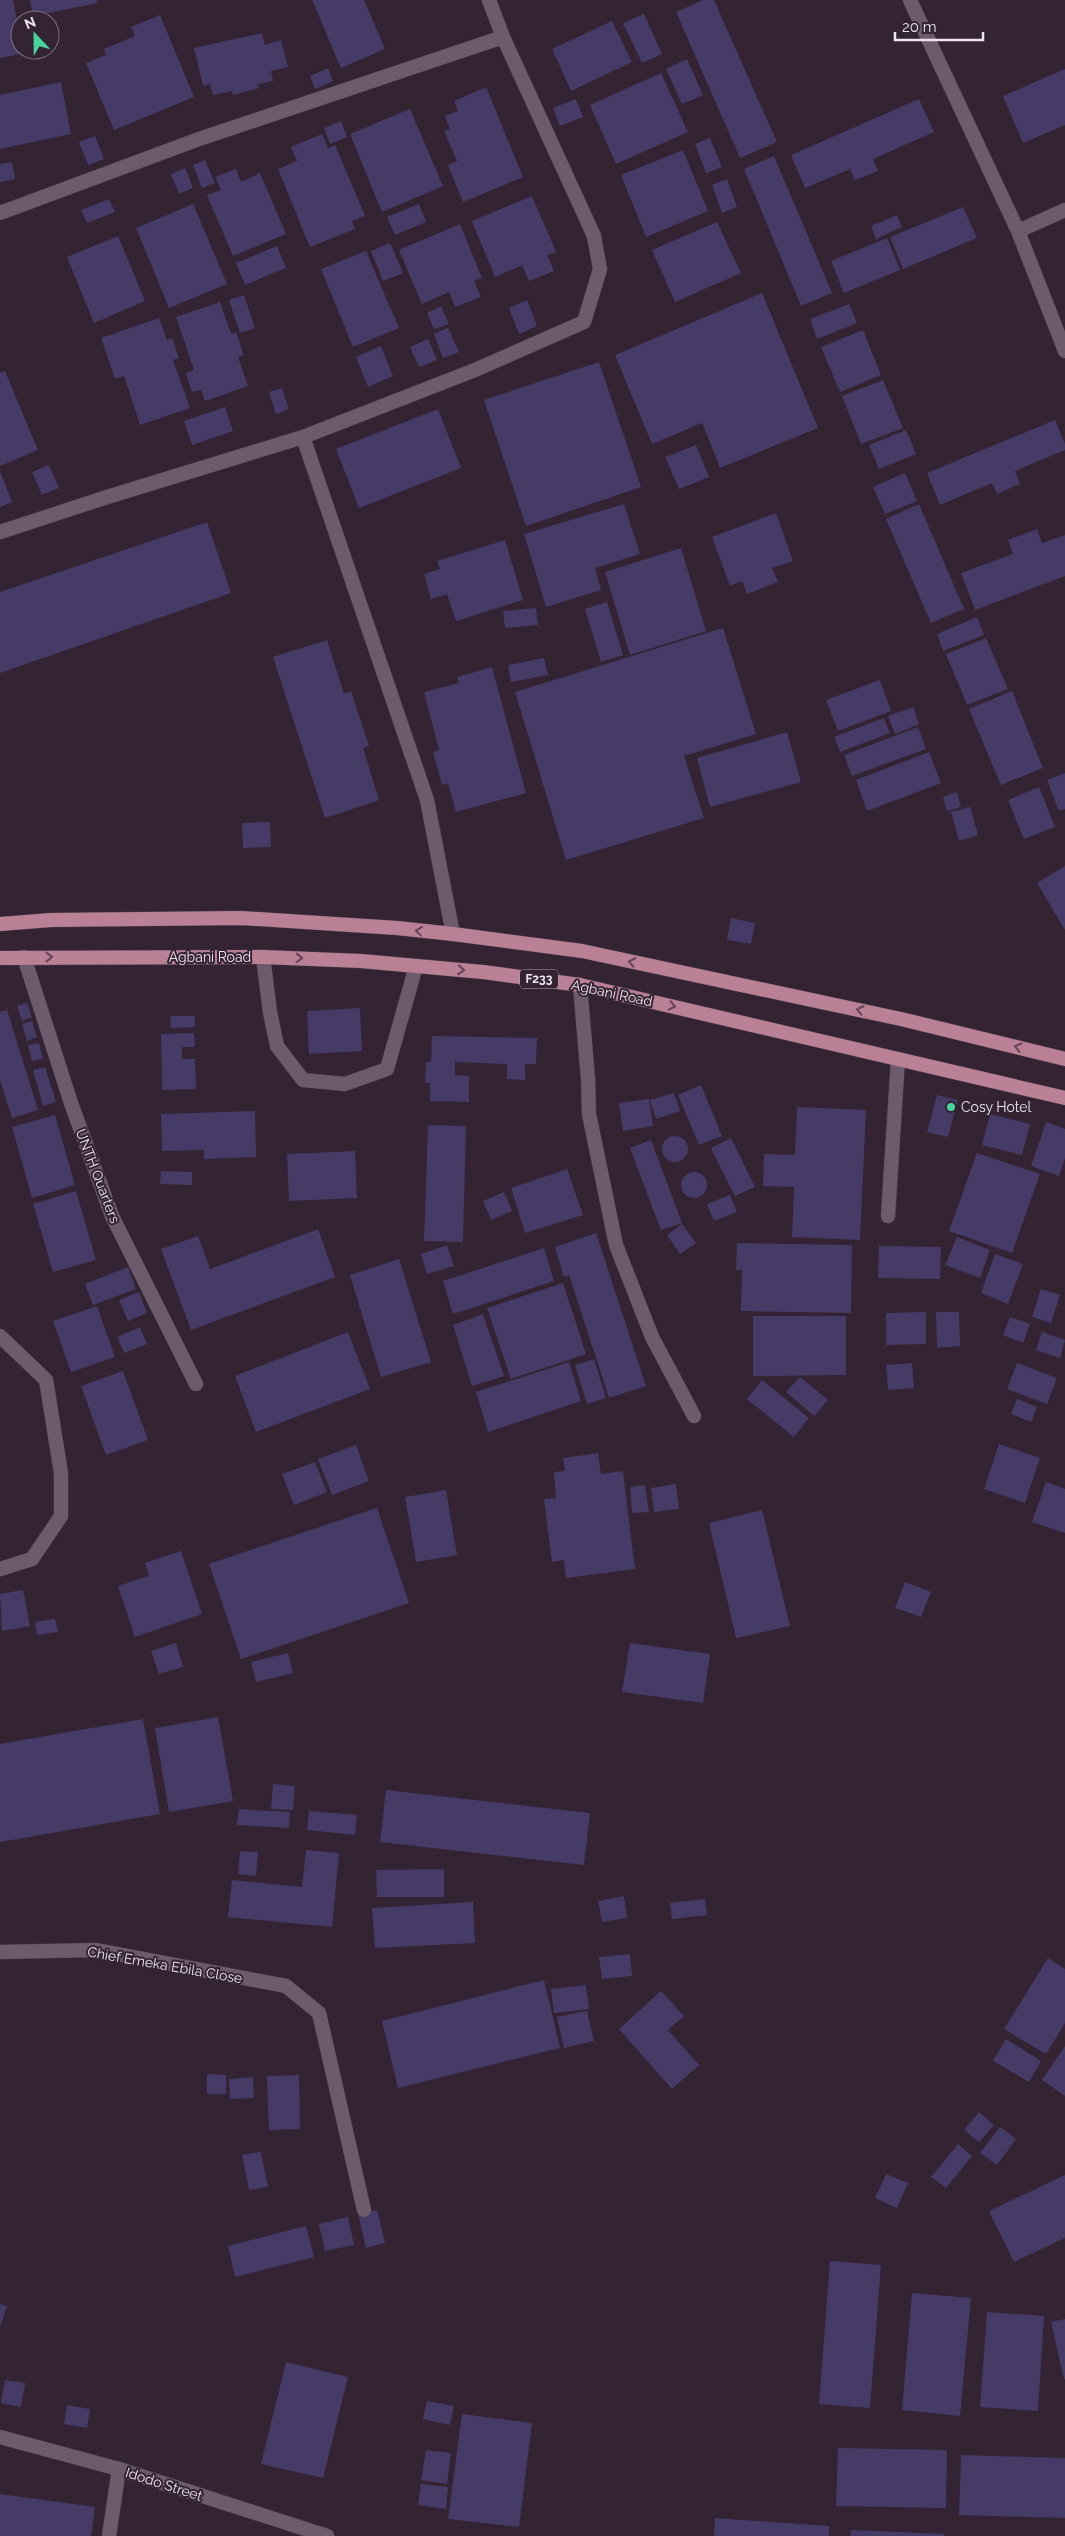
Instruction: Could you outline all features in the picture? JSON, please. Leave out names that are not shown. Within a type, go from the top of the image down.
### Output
[{"type":"main road","points":[[0,924],[51,920],[241,918],[396,928],[453,934],[582,952],[900,1018],[1065,1059]]},
{"type":"main road","name":"Agbani Road","points":[[0,958],[264,957],[361,961],[483,972],[580,985],[1065,1098]]},
{"type":"street","points":[[0,532],[303,437],[475,370],[584,322],[600,269],[594,236],[503,37],[489,0]]},
{"type":"street","points":[[910,0],[1018,231],[1065,351]]},
{"type":"street","points":[[0,213],[199,139],[503,37]]},
{"type":"street","points":[[1018,231],[1065,210]]},
{"type":"street","points":[[303,437],[427,800],[453,934]]},
{"type":"street","name":"UNTH Quarters","points":[[24,957],[71,1103],[109,1208],[196,1384]]},
{"type":"street","points":[[264,957],[270,1012],[277,1046],[303,1080],[345,1084],[387,1069],[416,966]]},
{"type":"street","points":[[580,985],[588,1078],[588,1114],[616,1245],[652,1337],[694,1416]]},
{"type":"street","points":[[888,1216],[898,1059]]},
{"type":"street","points":[[0,1336],[46,1380],[61,1474],[61,1516],[32,1559],[0,1569]]},
{"type":"street","name":"Chief Emeka Ebila Close","points":[[0,1952],[39,1950],[105,1952],[286,1986],[319,2013],[364,2210]]},
{"type":"street","name":"Idodo Street","points":[[0,2437],[118,2469],[327,2536]]},
{"type":"street","points":[[109,2536],[118,2469]]},
{"type":"building","points":[[0,0],[13,0],[15,10],[10,10],[10,56],[0,58]]},
{"type":"building","points":[[30,0],[97,0],[98,3],[60,11],[32,10]]},
{"type":"building","points":[[312,0],[364,0],[385,49],[341,68]]},
{"type":"building","points":[[703,0],[714,0],[777,142],[740,158],[676,12]]},
{"type":"building","points":[[644,14],[662,54],[642,63],[623,23]]},
{"type":"building","points":[[160,15],[194,97],[114,130],[86,63],[106,55],[104,49],[135,36],[131,27]]},
{"type":"building","points":[[612,21],[632,62],[571,91],[552,49]]},
{"type":"building","points":[[262,33],[265,45],[281,40],[288,67],[271,71],[273,81],[258,84],[259,88],[233,95],[232,91],[213,95],[210,84],[203,86],[194,48]]},
{"type":"building","points":[[687,59],[703,95],[682,104],[666,69]]},
{"type":"building","points":[[328,68],[333,81],[315,89],[310,76]]},
{"type":"building","points":[[1065,69],[1065,125],[1023,143],[1003,96]]},
{"type":"building","points":[[661,73],[688,132],[616,164],[590,105]]},
{"type":"building","points":[[61,82],[71,134],[0,149],[0,95]]},
{"type":"building","points":[[486,87],[523,177],[463,202],[448,165],[457,161],[444,131],[450,129],[445,116],[458,111],[454,101]]},
{"type":"building","points":[[576,99],[583,117],[560,126],[553,108]]},
{"type":"building","points":[[919,99],[934,132],[873,159],[878,171],[855,180],[850,169],[805,188],[791,155]]},
{"type":"building","points":[[410,109],[443,186],[382,212],[350,134]]},
{"type":"building","points":[[341,121],[347,137],[330,144],[324,128]]},
{"type":"building","points":[[322,134],[328,148],[335,145],[365,216],[352,221],[355,229],[310,247],[278,169],[297,161],[291,147]]},
{"type":"building","points":[[95,136],[104,159],[88,165],[79,142]]},
{"type":"building","points":[[710,138],[722,167],[706,173],[695,144]]},
{"type":"building","points":[[683,150],[708,211],[646,237],[621,175]]},
{"type":"building","points":[[774,156],[832,293],[801,306],[744,169]]},
{"type":"building","points":[[205,160],[215,183],[202,188],[193,165]]},
{"type":"building","points":[[12,162],[15,179],[0,182],[0,164]]},
{"type":"building","points":[[185,168],[193,188],[179,194],[171,174]]},
{"type":"building","points":[[236,169],[241,182],[260,173],[286,234],[233,256],[207,195],[221,190],[215,177]]},
{"type":"building","points":[[727,179],[737,207],[722,213],[712,185]]},
{"type":"building","points":[[532,196],[556,252],[547,255],[554,271],[529,281],[522,265],[495,277],[472,221]]},
{"type":"building","points":[[109,199],[115,212],[87,223],[81,210]]},
{"type":"building","points":[[193,204],[227,284],[169,308],[136,228]]},
{"type":"building","points":[[419,204],[426,222],[395,235],[387,217]]},
{"type":"building","points":[[963,207],[977,238],[903,269],[890,237]]},
{"type":"building","points":[[897,215],[902,227],[876,239],[871,226]]},
{"type":"building","points":[[717,222],[741,273],[675,302],[652,250]]},
{"type":"building","points":[[460,224],[482,278],[474,281],[481,297],[455,307],[449,292],[422,304],[399,250]]},
{"type":"building","points":[[118,236],[145,301],[94,323],[67,257]]},
{"type":"building","points":[[887,238],[900,270],[844,293],[831,261]]},
{"type":"building","points":[[390,243],[403,273],[383,281],[371,251]]},
{"type":"building","points":[[277,246],[286,268],[245,285],[236,263]]},
{"type":"building","points":[[366,251],[399,328],[353,347],[321,269]]},
{"type":"building","points":[[762,293],[818,428],[720,468],[702,423],[652,444],[615,355]]},
{"type":"building","points":[[244,295],[255,328],[240,333],[229,300]]},
{"type":"building","points":[[527,300],[537,326],[519,334],[509,308]]},
{"type":"building","points":[[220,302],[231,334],[236,332],[244,355],[238,357],[248,386],[205,401],[201,390],[192,392],[186,373],[194,370],[176,317]]},
{"type":"building","points":[[849,304],[857,323],[817,339],[810,319]]},
{"type":"building","points":[[441,306],[449,324],[434,329],[427,313]]},
{"type":"building","points":[[159,318],[167,340],[172,338],[179,358],[173,360],[190,408],[140,425],[124,376],[115,379],[101,338]]},
{"type":"building","points":[[448,328],[459,352],[443,358],[434,334]]},
{"type":"building","points":[[863,330],[881,375],[840,392],[821,347]]},
{"type":"building","points":[[428,339],[437,360],[419,367],[410,347]]},
{"type":"building","points":[[381,346],[393,376],[368,387],[356,357]]},
{"type":"building","points":[[599,362],[641,487],[526,526],[484,400]]},
{"type":"building","points":[[5,371],[38,450],[0,466],[0,373]]},
{"type":"building","points":[[883,380],[903,428],[861,444],[842,396]]},
{"type":"building","points":[[282,388],[289,409],[276,414],[269,392]]},
{"type":"building","points":[[225,407],[233,431],[192,445],[184,421]]},
{"type":"building","points":[[438,409],[461,468],[359,508],[336,449]]},
{"type":"building","points":[[1055,420],[1065,444],[1065,450],[1015,471],[1020,484],[997,494],[992,483],[940,505],[927,473]]},
{"type":"building","points":[[906,430],[916,454],[879,469],[869,445]]},
{"type":"building","points":[[696,445],[709,477],[679,489],[665,457]]},
{"type":"building","points":[[49,465],[59,488],[42,495],[32,472]]},
{"type":"building","points":[[0,471],[12,502],[0,507]]},
{"type":"building","points":[[905,473],[917,501],[885,514],[873,487]]},
{"type":"building","points":[[624,504],[640,554],[595,568],[601,590],[546,607],[524,534]]},
{"type":"building","points":[[919,504],[964,609],[931,623],[886,519]]},
{"type":"building","points":[[776,513],[793,561],[772,568],[778,582],[747,594],[742,581],[730,586],[712,537]]},
{"type":"building","points":[[207,522],[231,593],[0,673],[0,592]]},
{"type":"building","points":[[1037,529],[1042,543],[1065,535],[1065,576],[975,610],[961,573],[1013,554],[1008,540]]},
{"type":"building","points":[[505,540],[523,600],[456,621],[447,594],[431,599],[424,574],[440,569],[437,561]]},
{"type":"building","points":[[681,548],[706,631],[630,655],[605,572]]},
{"type":"building","points":[[607,602],[623,655],[601,662],[585,609]]},
{"type":"building","points":[[536,608],[538,625],[505,628],[503,611]]},
{"type":"building","points":[[977,617],[984,635],[943,651],[937,634]]},
{"type":"building","points":[[723,628],[756,734],[684,756],[704,818],[566,860],[515,692]]},
{"type":"building","points":[[986,638],[1008,689],[967,705],[946,654]]},
{"type":"building","points":[[327,640],[344,694],[351,691],[369,746],[363,748],[379,800],[325,818],[273,657]]},
{"type":"building","points":[[544,658],[548,675],[511,682],[508,665]]},
{"type":"building","points":[[492,667],[526,793],[456,812],[448,783],[442,785],[433,752],[439,750],[424,692],[459,683],[457,677]]},
{"type":"building","points":[[880,680],[891,711],[838,731],[826,700]]},
{"type":"building","points":[[1012,691],[1043,768],[1001,785],[969,709]]},
{"type":"building","points":[[913,707],[919,724],[895,734],[888,716]]},
{"type":"building","points":[[884,718],[890,733],[840,752],[834,737]]},
{"type":"building","points":[[918,727],[926,749],[852,776],[844,755]]},
{"type":"building","points":[[787,732],[801,782],[710,807],[697,758]]},
{"type":"building","points":[[929,752],[941,783],[867,811],[856,780]]},
{"type":"building","points":[[1065,773],[1065,809],[1059,811],[1047,780]]},
{"type":"building","points":[[1039,787],[1055,827],[1024,839],[1008,800]]},
{"type":"building","points":[[957,792],[961,807],[947,811],[943,797]]},
{"type":"building","points":[[970,807],[978,835],[959,841],[951,812]]},
{"type":"building","points":[[270,822],[271,847],[243,848],[242,823]]},
{"type":"building","points":[[1065,866],[1065,930],[1037,883]]},
{"type":"building","points":[[731,918],[755,923],[751,944],[727,940]]},
{"type":"building","points":[[27,1003],[32,1017],[22,1021],[17,1006]]},
{"type":"building","points":[[360,1008],[362,1051],[309,1054],[307,1011]]},
{"type":"building","points":[[7,1010],[38,1110],[12,1118],[0,1080],[0,1012]]},
{"type":"building","points":[[170,1016],[195,1016],[195,1027],[171,1028]]},
{"type":"building","points":[[32,1021],[37,1037],[27,1041],[22,1024]]},
{"type":"building","points":[[194,1033],[195,1047],[182,1047],[182,1059],[195,1059],[196,1089],[162,1090],[161,1034]]},
{"type":"building","points":[[432,1036],[537,1038],[536,1064],[525,1064],[525,1080],[507,1079],[507,1064],[455,1062],[455,1075],[469,1076],[469,1102],[430,1101],[430,1083],[425,1083],[426,1062],[431,1062]]},
{"type":"building","points":[[39,1043],[43,1059],[32,1061],[28,1045]]},
{"type":"building","points":[[45,1067],[56,1102],[43,1106],[33,1070]]},
{"type":"building","points":[[701,1085],[722,1136],[699,1145],[678,1095]]},
{"type":"building","points":[[674,1093],[680,1111],[656,1119],[650,1100]]},
{"type":"building","points":[[937,1095],[958,1100],[948,1137],[927,1132]]},
{"type":"building","points":[[649,1099],[653,1126],[623,1131],[619,1103]]},
{"type":"building","points":[[797,1107],[866,1110],[860,1240],[792,1237],[794,1187],[763,1186],[764,1154],[795,1155]]},
{"type":"building","points":[[255,1111],[256,1157],[204,1159],[204,1150],[162,1151],[161,1114]]},
{"type":"building","points":[[990,1114],[1030,1124],[1022,1155],[982,1145]]},
{"type":"building","points":[[55,1115],[75,1185],[32,1198],[12,1127]]},
{"type":"building","points":[[1046,1122],[1065,1129],[1065,1158],[1059,1176],[1031,1166]]},
{"type":"building","points":[[428,1125],[466,1126],[463,1242],[424,1241]]},
{"type":"building","points":[[675,1136],[684,1140],[688,1149],[684,1158],[675,1162],[666,1158],[662,1149],[666,1140]]},
{"type":"building","points":[[731,1138],[755,1187],[735,1196],[711,1148]]},
{"type":"building","points":[[651,1140],[682,1223],[661,1230],[630,1148]]},
{"type":"building","points":[[355,1151],[357,1198],[289,1201],[287,1154]]},
{"type":"building","points":[[977,1153],[1040,1174],[1012,1253],[949,1231]]},
{"type":"building","points":[[567,1169],[583,1215],[525,1233],[511,1188]]},
{"type":"building","points":[[161,1171],[192,1172],[192,1185],[160,1184]]},
{"type":"building","points":[[694,1172],[703,1176],[707,1185],[703,1194],[694,1198],[685,1194],[681,1185],[685,1176]]},
{"type":"building","points":[[76,1191],[96,1260],[53,1272],[33,1204]]},
{"type":"building","points":[[504,1192],[512,1211],[491,1220],[483,1201]]},
{"type":"building","points":[[730,1195],[737,1212],[714,1221],[707,1204]]},
{"type":"building","points":[[682,1224],[696,1243],[680,1254],[667,1235]]},
{"type":"building","points":[[318,1229],[335,1277],[191,1330],[161,1249],[198,1236],[210,1269]]},
{"type":"building","points":[[596,1233],[646,1386],[609,1398],[569,1275],[564,1277],[555,1247]]},
{"type":"building","points":[[957,1237],[990,1250],[980,1278],[945,1265]]},
{"type":"building","points":[[737,1243],[852,1245],[851,1313],[741,1311],[742,1270],[736,1270]]},
{"type":"building","points":[[447,1245],[454,1266],[427,1274],[421,1254]]},
{"type":"building","points":[[879,1246],[941,1247],[940,1279],[878,1278]]},
{"type":"building","points":[[544,1248],[554,1281],[453,1314],[443,1281]]},
{"type":"building","points":[[995,1254],[1023,1264],[1008,1304],[981,1293]]},
{"type":"building","points":[[399,1259],[431,1362],[381,1377],[350,1275]]},
{"type":"building","points":[[128,1267],[136,1289],[93,1305],[85,1284]]},
{"type":"building","points":[[563,1283],[586,1354],[511,1379],[487,1308]]},
{"type":"building","points":[[1041,1289],[1060,1295],[1051,1323],[1032,1317]]},
{"type":"building","points":[[139,1292],[147,1313],[128,1321],[119,1300]]},
{"type":"building","points":[[97,1306],[115,1357],[71,1372],[53,1321]]},
{"type":"building","points":[[926,1312],[926,1344],[886,1345],[886,1313]]},
{"type":"building","points":[[936,1312],[959,1312],[960,1346],[937,1348]]},
{"type":"building","points":[[483,1314],[504,1376],[472,1386],[453,1325]]},
{"type":"building","points":[[753,1316],[846,1316],[846,1375],[753,1376]]},
{"type":"building","points":[[1010,1317],[1030,1324],[1023,1343],[1003,1335]]},
{"type":"building","points":[[140,1327],[147,1344],[124,1353],[117,1337]]},
{"type":"building","points":[[348,1332],[370,1389],[256,1432],[235,1376]]},
{"type":"building","points":[[1042,1332],[1065,1340],[1060,1358],[1036,1350]]},
{"type":"building","points":[[594,1359],[606,1398],[587,1404],[575,1365]]},
{"type":"building","points":[[569,1362],[581,1401],[488,1432],[476,1392]]},
{"type":"building","points":[[912,1363],[914,1388],[888,1390],[886,1365]]},
{"type":"building","points":[[1017,1363],[1057,1378],[1047,1404],[1007,1389]]},
{"type":"building","points":[[123,1371],[148,1440],[106,1455],[81,1386]]},
{"type":"building","points":[[800,1377],[828,1400],[814,1416],[786,1392]]},
{"type":"building","points":[[762,1380],[809,1418],[794,1437],[747,1399]]},
{"type":"building","points":[[1017,1399],[1037,1407],[1031,1422],[1011,1414]]},
{"type":"building","points":[[999,1444],[1040,1458],[1025,1503],[984,1489]]},
{"type":"building","points":[[356,1445],[369,1481],[332,1495],[318,1459]]},
{"type":"building","points":[[598,1453],[601,1474],[623,1471],[635,1569],[566,1578],[564,1560],[552,1562],[544,1499],[556,1498],[554,1472],[565,1471],[563,1458]]},
{"type":"building","points":[[315,1462],[327,1492],[294,1505],[282,1474]]},
{"type":"building","points":[[1046,1482],[1065,1489],[1065,1533],[1032,1522]]},
{"type":"building","points":[[676,1484],[679,1509],[654,1512],[651,1488]]},
{"type":"building","points":[[645,1485],[649,1512],[632,1513],[630,1487]]},
{"type":"building","points":[[446,1490],[457,1555],[416,1562],[405,1497]]},
{"type":"building","points":[[377,1508],[409,1603],[241,1659],[209,1564]]},
{"type":"building","points":[[762,1510],[790,1626],[736,1638],[709,1523]]},
{"type":"building","points":[[181,1551],[202,1614],[135,1637],[118,1586],[149,1576],[145,1563]]},
{"type":"building","points":[[905,1582],[931,1592],[921,1617],[895,1608]]},
{"type":"building","points":[[23,1590],[30,1626],[2,1631],[0,1594]]},
{"type":"building","points":[[55,1619],[58,1632],[37,1635],[35,1622]]},
{"type":"building","points":[[176,1643],[183,1667],[159,1674],[151,1651]]},
{"type":"building","points":[[630,1643],[710,1654],[703,1703],[622,1692]]},
{"type":"building","points":[[288,1653],[293,1673],[256,1682],[251,1662]]},
{"type":"building","points":[[218,1717],[233,1801],[169,1812],[155,1728]]},
{"type":"building","points":[[143,1719],[160,1814],[0,1842],[0,1744]]},
{"type":"building","points":[[273,1784],[295,1786],[293,1810],[271,1809]]},
{"type":"building","points":[[386,1790],[590,1813],[584,1865],[380,1842]]},
{"type":"building","points":[[239,1809],[290,1812],[289,1828],[237,1825]]},
{"type":"building","points":[[309,1811],[357,1815],[355,1835],[307,1830]]},
{"type":"building","points":[[306,1850],[339,1853],[332,1927],[228,1917],[232,1880],[302,1887]]},
{"type":"building","points":[[240,1851],[258,1852],[256,1876],[238,1874]]},
{"type":"building","points":[[444,1869],[444,1897],[377,1897],[376,1870]]},
{"type":"building","points":[[624,1896],[627,1918],[602,1922],[598,1901]]},
{"type":"building","points":[[705,1899],[707,1915],[672,1919],[670,1903]]},
{"type":"building","points":[[473,1902],[475,1943],[375,1948],[372,1908]]},
{"type":"building","points":[[630,1954],[632,1976],[602,1979],[599,1957]]},
{"type":"building","points":[[1048,1958],[1065,1969],[1065,2023],[1046,2054],[1004,2029]]},
{"type":"building","points":[[544,1980],[560,2048],[398,2088],[382,2021]]},
{"type":"building","points":[[586,1985],[589,2009],[554,2013],[551,1989]]},
{"type":"building","points":[[661,1991],[684,2016],[668,2030],[699,2065],[672,2089],[619,2029]]},
{"type":"building","points":[[587,2011],[594,2041],[564,2048],[557,2017]]},
{"type":"building","points":[[1006,2039],[1041,2061],[1029,2082],[993,2061]]},
{"type":"building","points":[[1065,2046],[1065,2096],[1042,2080]]},
{"type":"building","points":[[207,2074],[226,2075],[226,2094],[207,2094]]},
{"type":"building","points":[[299,2075],[300,2129],[269,2130],[267,2076]]},
{"type":"building","points":[[253,2077],[254,2098],[230,2099],[229,2079]]},
{"type":"building","points":[[979,2112],[994,2125],[979,2142],[964,2130]]},
{"type":"building","points":[[1000,2127],[1016,2139],[997,2165],[980,2153]]},
{"type":"building","points":[[958,2144],[972,2156],[946,2188],[931,2177]]},
{"type":"building","points":[[261,2152],[268,2187],[249,2190],[242,2155]]},
{"type":"building","points":[[886,2174],[908,2183],[897,2208],[875,2198]]},
{"type":"building","points":[[1065,2175],[1065,2238],[1014,2262],[989,2211]]},
{"type":"building","points":[[377,2210],[385,2243],[366,2248],[358,2214]]},
{"type":"building","points":[[348,2217],[354,2245],[325,2251],[319,2224]]},
{"type":"building","points":[[306,2226],[314,2257],[235,2277],[228,2246]]},
{"type":"building","points":[[830,2261],[881,2265],[870,2408],[819,2404]]},
{"type":"building","points":[[912,2293],[971,2298],[960,2416],[902,2410]]},
{"type":"building","points":[[0,2304],[7,2306],[0,2327]]},
{"type":"building","points":[[987,2312],[1044,2316],[1038,2411],[980,2407]]},
{"type":"building","points":[[1065,2319],[1065,2379],[1064,2379],[1051,2322]]},
{"type":"building","points":[[286,2362],[348,2377],[323,2478],[261,2464]]},
{"type":"building","points":[[5,2380],[25,2383],[21,2407],[1,2403]]},
{"type":"building","points":[[427,2401],[454,2406],[450,2425],[423,2419]]},
{"type":"building","points":[[67,2405],[90,2409],[87,2428],[64,2424]]},
{"type":"building","points":[[462,2414],[532,2423],[519,2527],[448,2519]]},
{"type":"building","points":[[838,2448],[947,2450],[946,2508],[836,2506]]},
{"type":"building","points":[[426,2450],[451,2453],[447,2484],[421,2480]]},
{"type":"building","points":[[961,2455],[1065,2458],[1065,2518],[959,2515]]},
{"type":"building","points":[[421,2484],[448,2487],[446,2509],[418,2505]]},
{"type":"building","points":[[0,2494],[95,2507],[91,2536],[0,2536]]},
{"type":"building","points":[[715,2518],[829,2526],[829,2536],[714,2536]]},
{"type":"building","points":[[851,2530],[944,2534],[944,2536],[850,2536]]},
{"type":"place","name":"Cosy Hotel","points":[[951,1107]]}]
